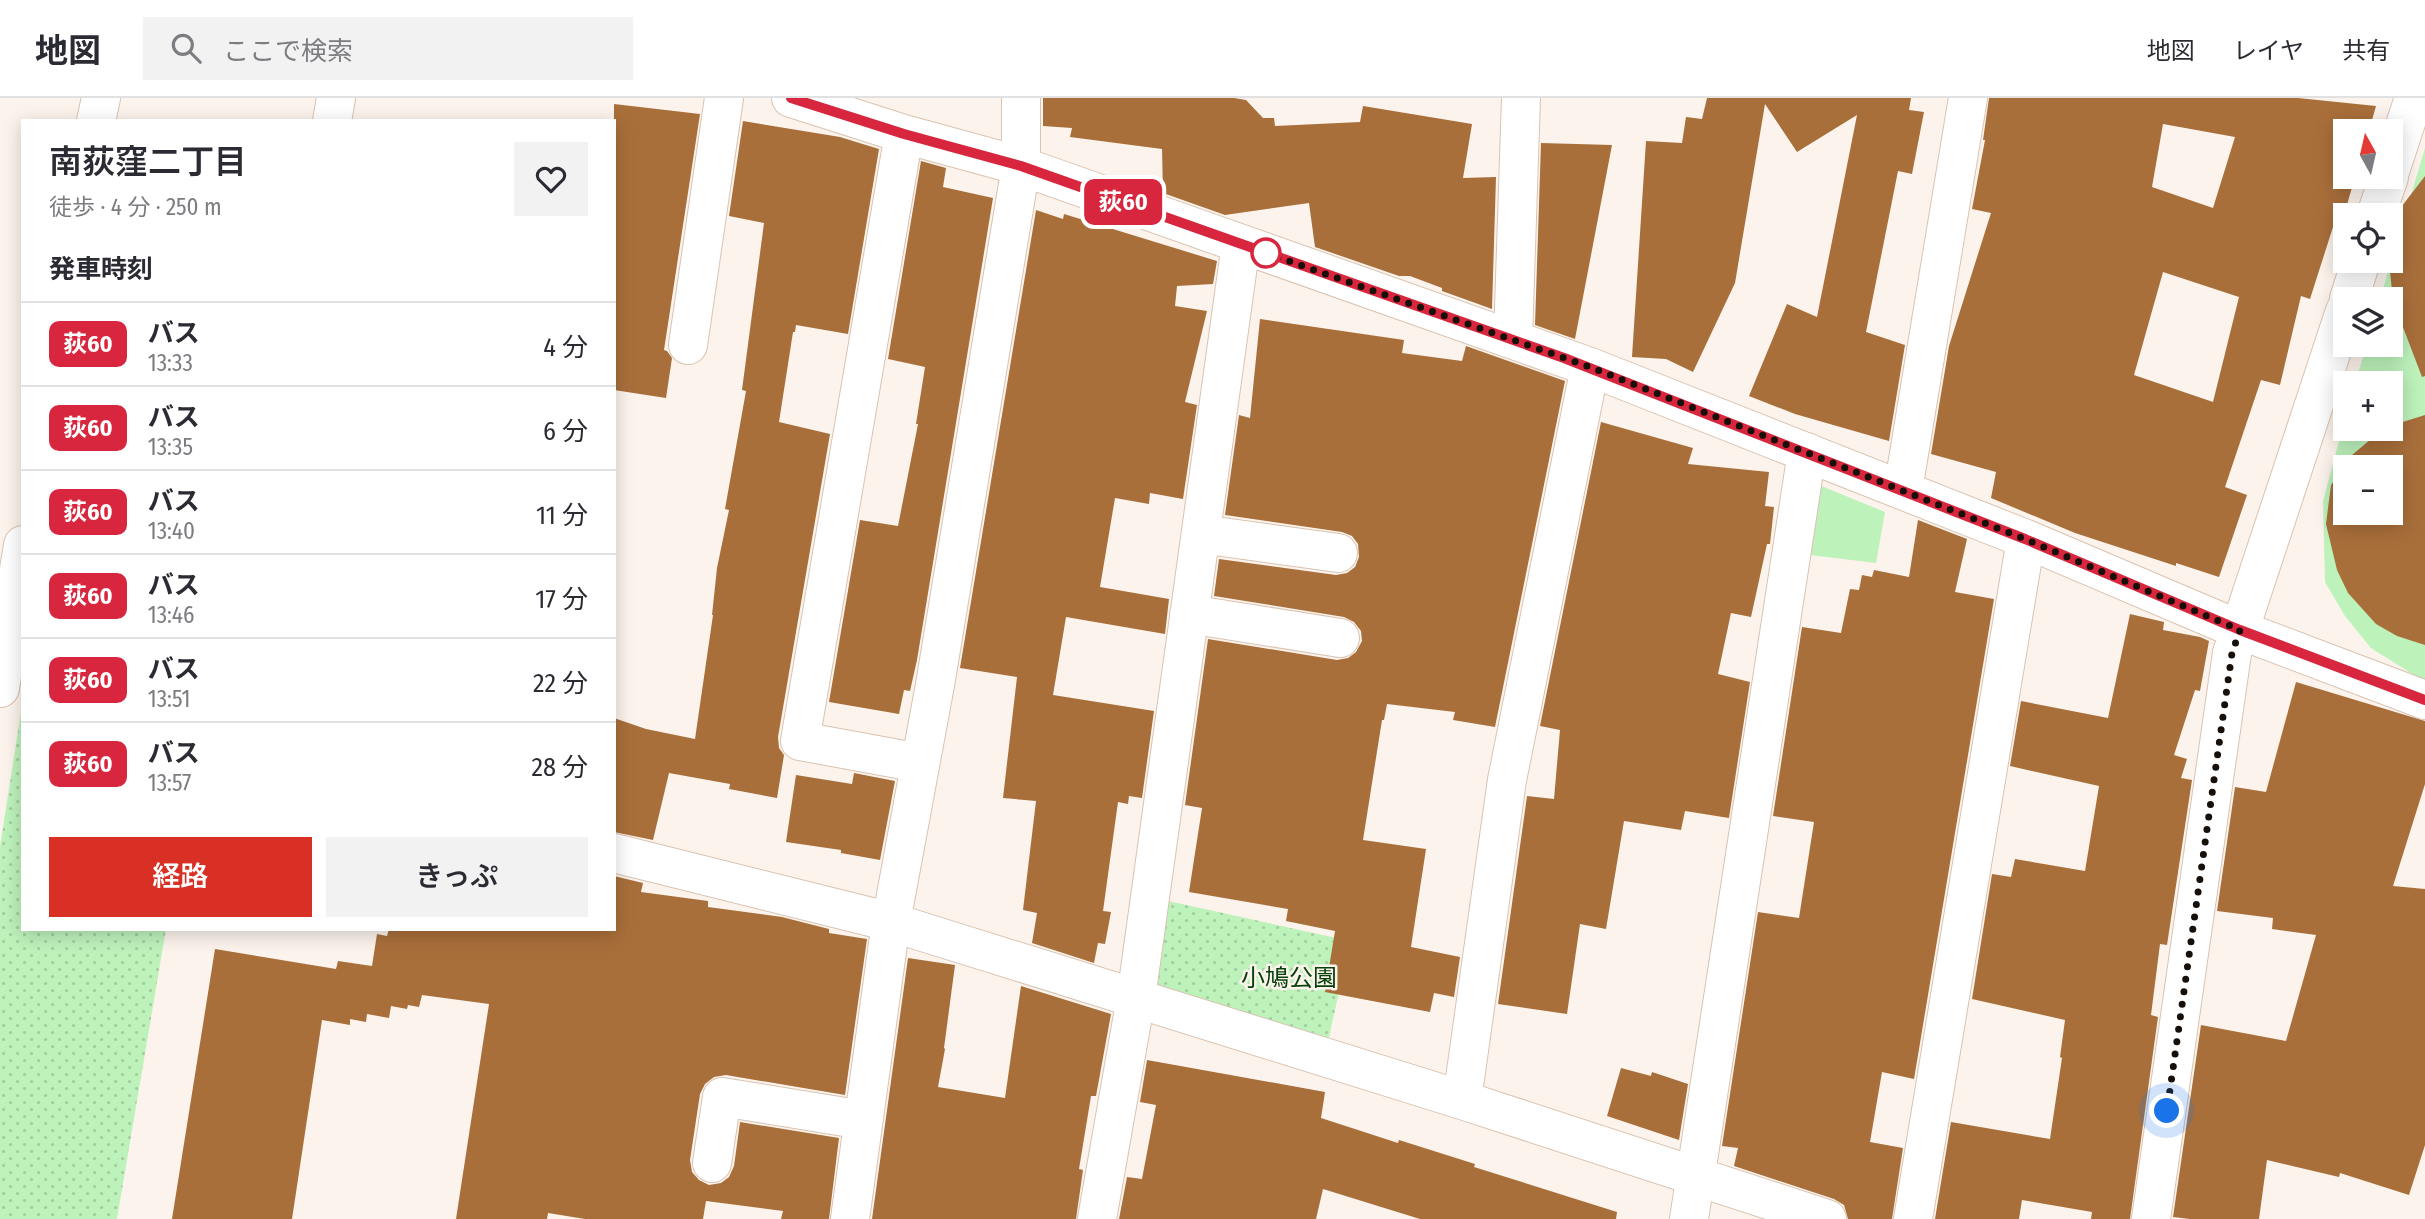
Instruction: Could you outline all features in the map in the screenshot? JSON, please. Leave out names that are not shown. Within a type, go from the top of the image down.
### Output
[{"type":"street","points":[[96,119],[101,98]]},
{"type":"street","points":[[332,119],[336,98]]},
{"type":"street","points":[[688,345],[724,98]]},
{"type":"street","points":[[791,98],[904,134],[1021,166],[1590,367],[2025,539],[2240,630],[2425,700]]},
{"type":"street","points":[[850,1219],[891,922],[935,685],[1021,166],[1021,98]]},
{"type":"street","points":[[1513,339],[1521,98]]},
{"type":"street","points":[[1902,490],[1968,98]]},
{"type":"street","points":[[2403,131],[2414,98]]},
{"type":"street","points":[[904,134],[800,741],[920,763]]},
{"type":"street","points":[[1097,1219],[1136,998],[1241,244]]},
{"type":"street","points":[[2151,1219],[2232,653],[2333,347]]},
{"type":"street","points":[[1462,1100],[1507,780],[1590,367]]},
{"type":"street","points":[[1689,1219],[1807,452]]},
{"type":"street","points":[[1201,534],[1338,553]]},
{"type":"street","points":[[1913,1219],[2025,539]]},
{"type":"street","points":[[7,668],[21,563]]},
{"type":"street","points":[[1189,614],[1340,638]]},
{"type":"street","points":[[616,853],[891,922],[1462,1100],[1827,1219]]},
{"type":"street","points":[[712,1163],[722,1097],[863,1120]]},
{"type":"green space","points":[[2425,148],[2425,682],[2371,648],[2345,616],[2325,582],[2323,501],[2333,464],[2333,525],[2403,525],[2403,455],[2335,455],[2339,441],[2403,441],[2403,371],[2359,371],[2363,357],[2403,357],[2403,287],[2384,287],[2388,273],[2403,273],[2403,222]]},
{"type":"green space","points":[[1814,483],[1885,512],[1876,563],[1802,554]]},
{"type":"green space","points":[[21,712],[21,931],[166,931],[117,1219],[0,1219],[0,847]]},
{"type":"green space","name":"小鳩公園","points":[[1168,901],[1350,941],[1328,1042],[1152,988]]},
{"type":"building","points":[[1043,98],[1234,98],[1246,100],[1263,118],[1274,118],[1275,126],[1360,122],[1363,106],[1472,124],[1463,178],[1496,177],[1492,309],[1410,276],[1399,276],[1315,247],[1309,203],[1225,215],[1163,193],[1162,149],[1070,137],[1072,128],[1043,126]]},
{"type":"building","points":[[1707,98],[1911,98],[1909,110],[1924,112],[1912,174],[1898,171],[1866,332],[1905,345],[1889,441],[1795,414],[1749,396],[1787,304],[1817,317],[1857,115],[1797,152],[1765,104],[1735,283],[1693,372],[1666,359],[1632,357],[1646,141],[1682,143],[1686,117],[1702,119]]},
{"type":"building","points":[[1989,98],[2298,98],[2376,106],[2372,119],[2333,119],[2333,189],[2352,189],[2348,203],[2333,203],[2333,227],[2310,299],[2301,296],[2280,385],[2261,380],[2225,487],[2247,495],[2219,577],[2075,533],[1991,498],[1996,472],[1931,454],[1949,346],[1991,213],[1972,209],[1985,140]],"holes":[[[2163,124],[2235,137],[2213,208],[2152,187]],[[2163,272],[2239,297],[2213,402],[2134,375]]]},
{"type":"building","points":[[614,104],[700,114],[664,350],[672,358],[666,398],[616,390]]},
{"type":"building","points":[[743,121],[840,137],[879,149],[848,334],[796,325],[793,332],[779,422],[830,434],[778,737],[779,748],[784,755],[777,798],[729,789],[730,784],[669,773],[653,840],[616,832],[616,719],[646,729],[695,739],[717,568],[729,510],[725,509],[746,391],[742,390],[764,223],[729,216]]},
{"type":"building","points":[[1541,143],[1612,145],[1575,339],[1535,325]]},
{"type":"building","points":[[921,161],[946,168],[943,187],[993,198],[917,660],[910,691],[904,690],[899,714],[829,702],[860,520],[898,526],[918,424],[925,367],[888,359]]},
{"type":"building","points":[[2425,176],[2425,376],[2422,377],[2403,327],[2403,287],[2392,287],[2390,273],[2403,273],[2403,205]]},
{"type":"building","points":[[1036,210],[1063,219],[1064,214],[1217,261],[1213,284],[1177,286],[1175,306],[1207,311],[1185,402],[1197,405],[1183,499],[1150,493],[1149,504],[1115,498],[1100,587],[1169,599],[1165,634],[1066,617],[1053,695],[1154,711],[1142,798],[1129,796],[1128,804],[1118,802],[1103,911],[1111,912],[1105,944],[1098,943],[1094,963],[1032,943],[1037,913],[1023,910],[1036,801],[1003,798],[1017,677],[960,668]]},
{"type":"building","points":[[1260,319],[1404,340],[1402,353],[1462,361],[1466,346],[1565,381],[1495,727],[1453,720],[1455,712],[1387,704],[1382,720],[1363,840],[1426,849],[1411,947],[1460,957],[1454,997],[1434,993],[1430,1012],[1325,992],[1335,931],[1286,921],[1288,909],[1189,892],[1202,808],[1185,805],[1208,639],[1337,660],[1348,658],[1356,652],[1362,641],[1361,631],[1354,622],[1344,617],[1214,596],[1219,559],[1336,575],[1347,573],[1355,567],[1359,557],[1358,544],[1352,536],[1342,532],[1225,515],[1239,415],[1250,418]]},
{"type":"building","points":[[2425,415],[2425,645],[2397,636],[2376,624],[2348,593],[2337,570],[2326,524],[2333,482],[2333,525],[2403,525],[2403,455],[2352,455],[2369,441],[2403,441],[2403,422]]},
{"type":"building","points":[[1601,422],[1693,448],[1688,464],[1769,472],[1765,506],[1774,507],[1770,544],[1767,544],[1751,617],[1731,613],[1718,674],[1750,682],[1729,818],[1685,811],[1681,830],[1624,821],[1606,929],[1580,924],[1567,1014],[1498,1004],[1527,796],[1554,799],[1560,730],[1540,726]]},
{"type":"building","points":[[1918,520],[1967,539],[1955,592],[1994,599],[1914,1079],[1882,1072],[1870,1142],[1903,1148],[1892,1219],[1848,1219],[1844,1205],[1834,1199],[1734,1166],[1738,1148],[1722,1146],[1758,912],[1799,918],[1814,822],[1773,816],[1802,627],[1841,633],[1850,589],[1859,590],[1862,575],[1872,577],[1874,570],[1909,577]]},
{"type":"building","points":[[2130,614],[2164,622],[2163,630],[2209,641],[2200,691],[2195,690],[2174,755],[2187,759],[2181,778],[2192,780],[2167,945],[2160,944],[2151,1015],[2158,1017],[2130,1219],[2091,1219],[2092,1212],[2022,1200],[2019,1219],[1935,1219],[1951,1122],[2050,1139],[2065,1020],[1972,999],[1992,874],[2011,877],[2015,859],[2085,871],[2099,786],[2010,766],[2021,701],[2108,718]]},
{"type":"building","points":[[2296,682],[2425,721],[2425,784],[2393,886],[2425,889],[2425,1145],[2409,1195],[2340,1173],[2339,1177],[2267,1160],[2259,1219],[2173,1217],[2201,1025],[2286,1041],[2316,935],[2272,929],[2273,918],[2217,911],[2235,787],[2266,792]]},
{"type":"building","points":[[854,773],[895,781],[880,860],[841,853],[841,850],[786,842],[796,775],[852,784]]},
{"type":"building","points":[[616,876],[643,883],[641,892],[708,901],[708,907],[782,917],[829,929],[829,933],[867,939],[845,1095],[726,1075],[714,1077],[705,1084],[700,1094],[690,1160],[692,1172],[699,1180],[709,1185],[721,1183],[729,1177],[734,1166],[740,1122],[839,1138],[829,1219],[781,1219],[783,1211],[706,1201],[703,1219],[585,1219],[548,1213],[547,1219],[456,1219],[489,1004],[422,995],[419,1007],[408,1005],[407,1009],[391,1006],[389,1018],[367,1014],[366,1022],[350,1019],[350,1025],[322,1020],[292,1219],[172,1219],[215,949],[336,969],[338,961],[372,966],[377,934],[387,936],[388,931],[616,931]]},
{"type":"building","points":[[908,958],[955,965],[938,1087],[1005,1098],[1021,986],[1111,1014],[1096,1096],[1091,1096],[1079,1169],[1083,1170],[1076,1219],[872,1219]]},
{"type":"building","points":[[1147,1060],[1325,1092],[1321,1118],[1475,1164],[1474,1167],[1617,1212],[1616,1219],[1420,1219],[1323,1189],[1316,1219],[1119,1219],[1127,1177],[1142,1179],[1156,1105],[1140,1102]]},
{"type":"building","points":[[1621,1068],[1651,1076],[1652,1072],[1688,1084],[1679,1140],[1607,1116]]},
{"type":"bus line","name":"荻60","points":[[791,98],[904,134],[1021,166],[1513,339],[1807,452],[2025,539],[2240,630],[2425,700]]},
{"type":"route","points":[[1266,253],[1590,367],[2025,539],[2240,630],[2232,653],[2167,1111]]}]
